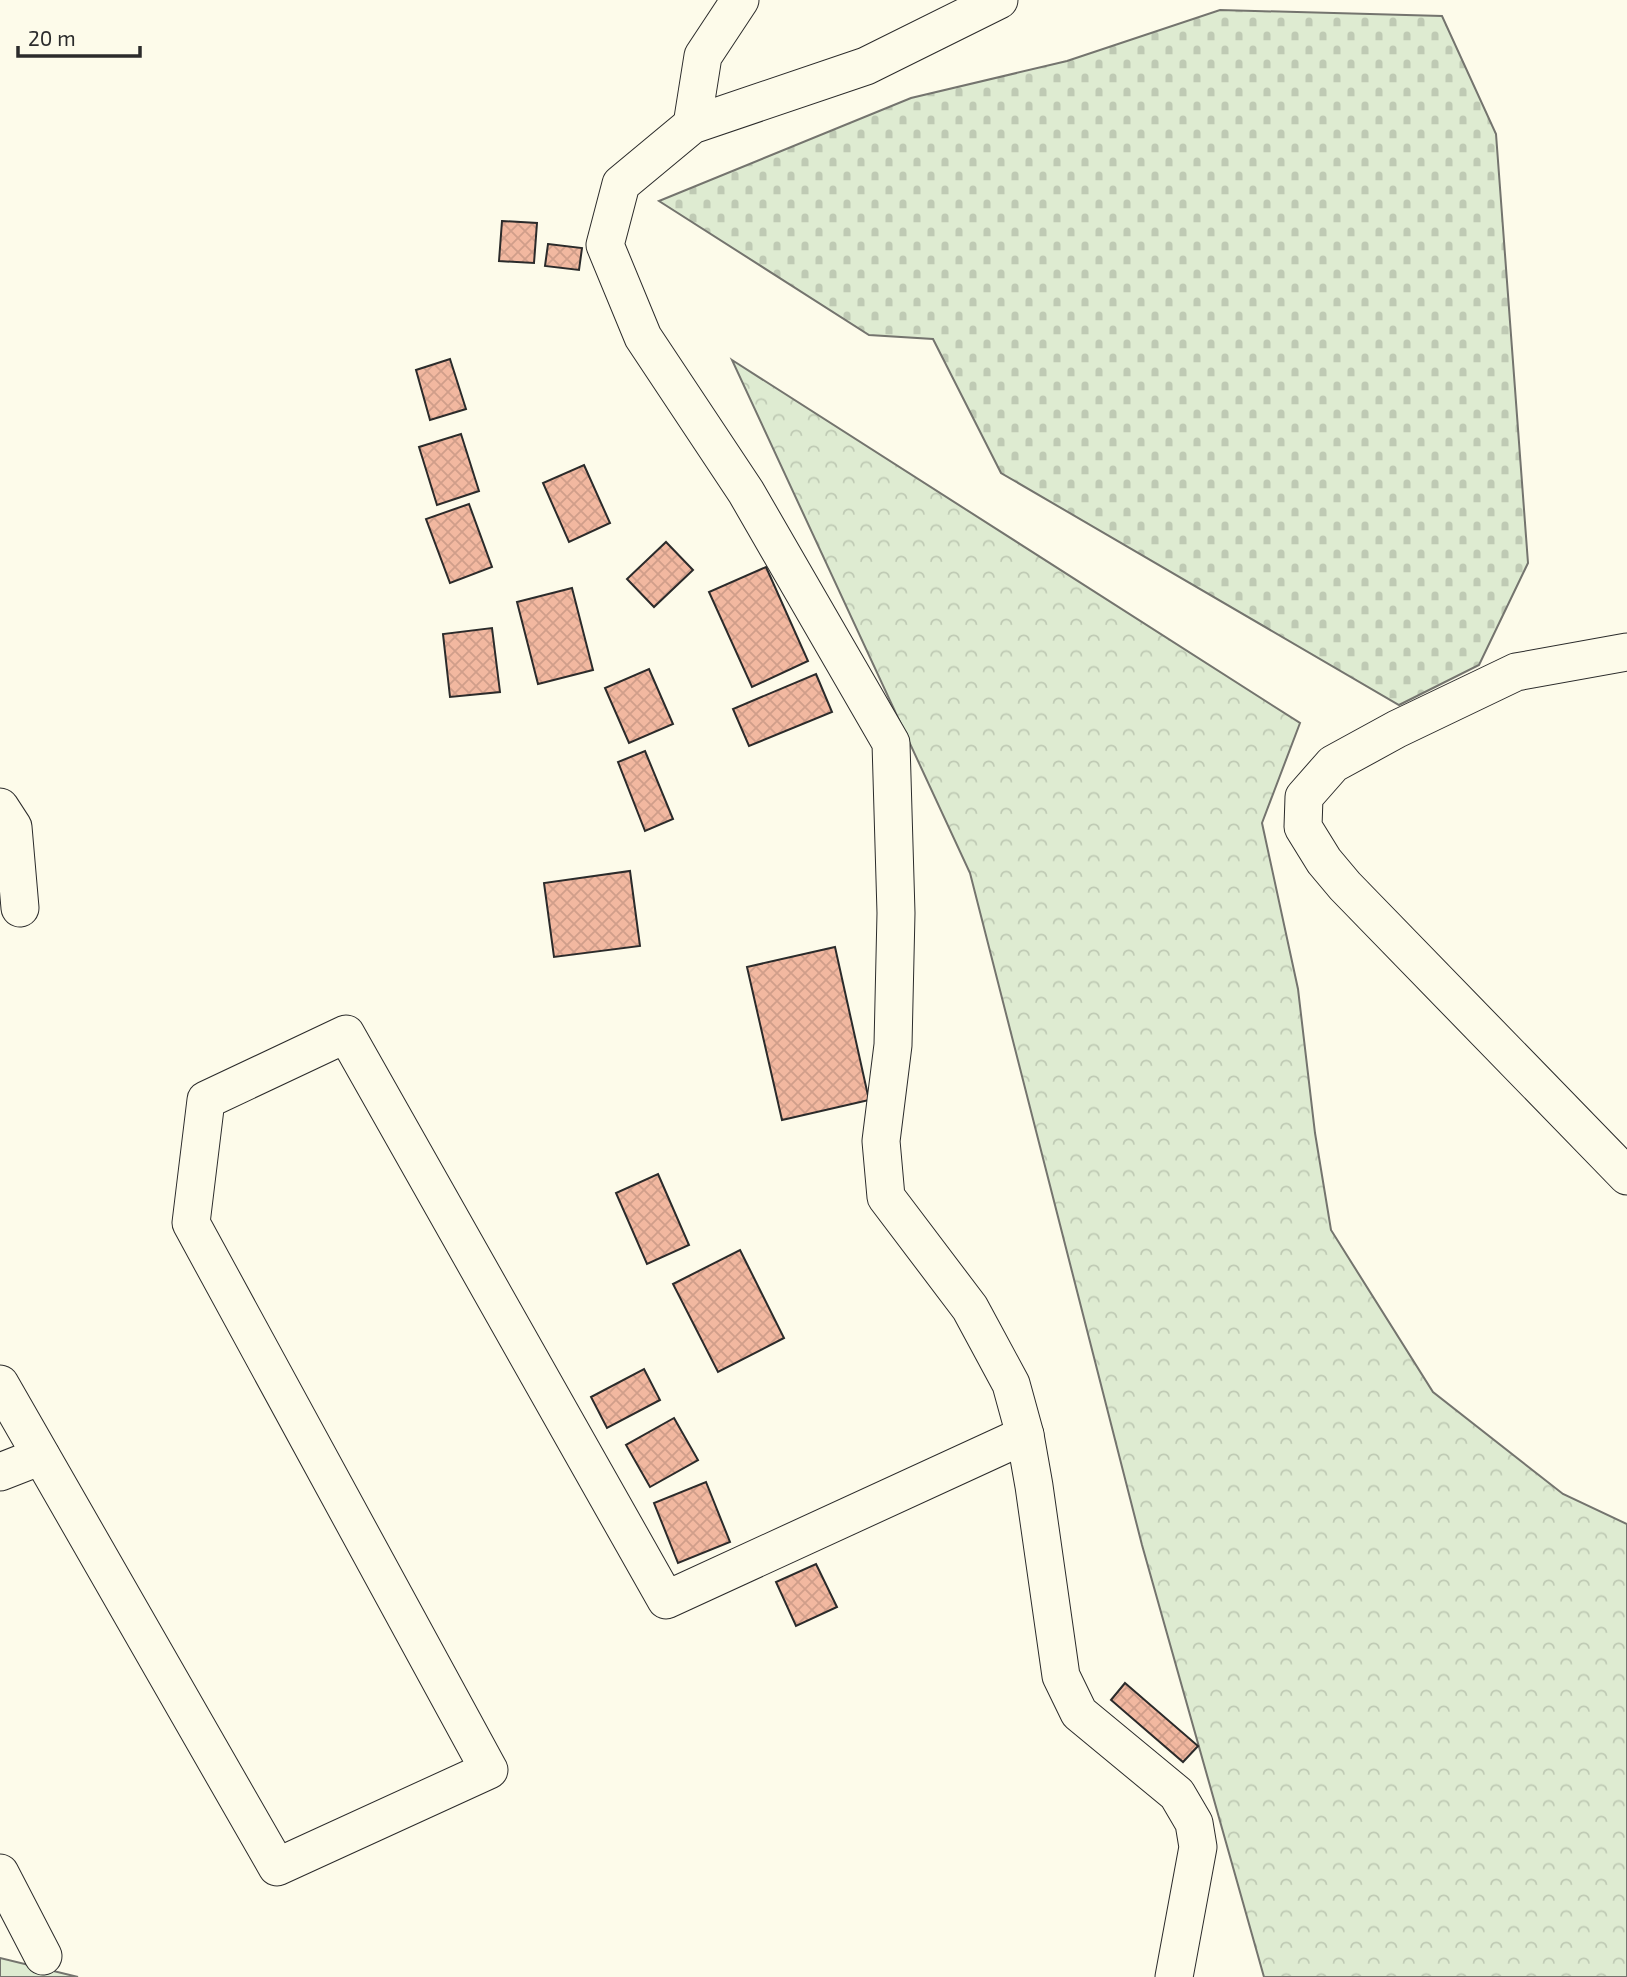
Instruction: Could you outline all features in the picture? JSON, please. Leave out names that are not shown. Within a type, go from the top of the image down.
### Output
[{"type":"street","points":[[692,125],[703,56],[740,0]]},
{"type":"street","points":[[999,0],[866,66],[692,125],[621,184],[605,245],[643,337],[746,492],[891,743],[896,913],[893,1045],[881,1141],[886,1197],[970,1308],[1011,1384],[1025,1435],[1061,1676],[1079,1713],[1177,1794],[1194,1823],[1198,1847],[1174,1977]]},
{"type":"street","points":[[1627,652],[1517,671],[1397,729],[1334,764],[1304,797],[1303,827],[1324,861],[1345,886],[1627,1176]]},
{"type":"street","points":[[0,807],[13,827],[20,908]]},
{"type":"street","points":[[0,1384],[277,1867],[489,1770],[191,1223],[206,1100],[346,1034],[666,1600],[1025,1435]]},
{"type":"street","points":[[0,1472],[41,1456]]},
{"type":"street","points":[[0,1873],[43,1956]]},
{"type":"green space","points":[[1220,10],[1442,16],[1496,134],[1528,563],[1479,665],[1399,705],[1001,473],[933,339],[869,335],[659,201],[911,98],[1067,61]]},
{"type":"green space","points":[[732,360],[1300,723],[1262,823],[1298,989],[1315,1133],[1331,1230],[1433,1392],[1563,1494],[1627,1524],[1627,1977],[1264,1977],[1142,1545],[970,873]]},
{"type":"green space","points":[[0,1958],[78,1977],[0,1977]]},
{"type":"building","points":[[502,221],[537,223],[534,263],[499,261]]},
{"type":"building","points":[[548,244],[582,248],[579,270],[545,266]]},
{"type":"building","points":[[450,359],[466,409],[430,420],[416,370]]},
{"type":"building","points":[[461,434],[479,491],[437,505],[419,447]]},
{"type":"building","points":[[584,465],[610,523],[569,542],[543,483]]},
{"type":"building","points":[[469,504],[492,567],[450,583],[426,519]]},
{"type":"building","points":[[666,542],[693,570],[654,607],[627,579]]},
{"type":"building","points":[[766,567],[808,661],[752,687],[709,592]]},
{"type":"building","points":[[572,588],[593,670],[538,684],[517,602]]},
{"type":"building","points":[[492,628],[500,692],[450,697],[443,634]]},
{"type":"building","points":[[649,669],[673,724],[629,743],[605,688]]},
{"type":"building","points":[[816,674],[832,712],[749,746],[733,709]]},
{"type":"building","points":[[645,751],[673,819],[645,831],[618,762]]},
{"type":"building","points":[[630,871],[640,946],[554,957],[544,883]]},
{"type":"building","points":[[835,947],[869,1100],[782,1120],[747,967]]},
{"type":"building","points":[[658,1174],[689,1245],[647,1264],[616,1193]]},
{"type":"building","points":[[740,1250],[784,1338],[718,1372],[673,1284]]},
{"type":"building","points":[[644,1369],[660,1400],[607,1428],[591,1397]]},
{"type":"building","points":[[674,1418],[698,1460],[650,1487],[626,1445]]},
{"type":"building","points":[[706,1482],[730,1542],[678,1563],[654,1503]]},
{"type":"building","points":[[816,1564],[837,1607],[796,1626],[776,1582]]},
{"type":"building","points":[[1125,1683],[1198,1746],[1183,1762],[1111,1700]]}]
